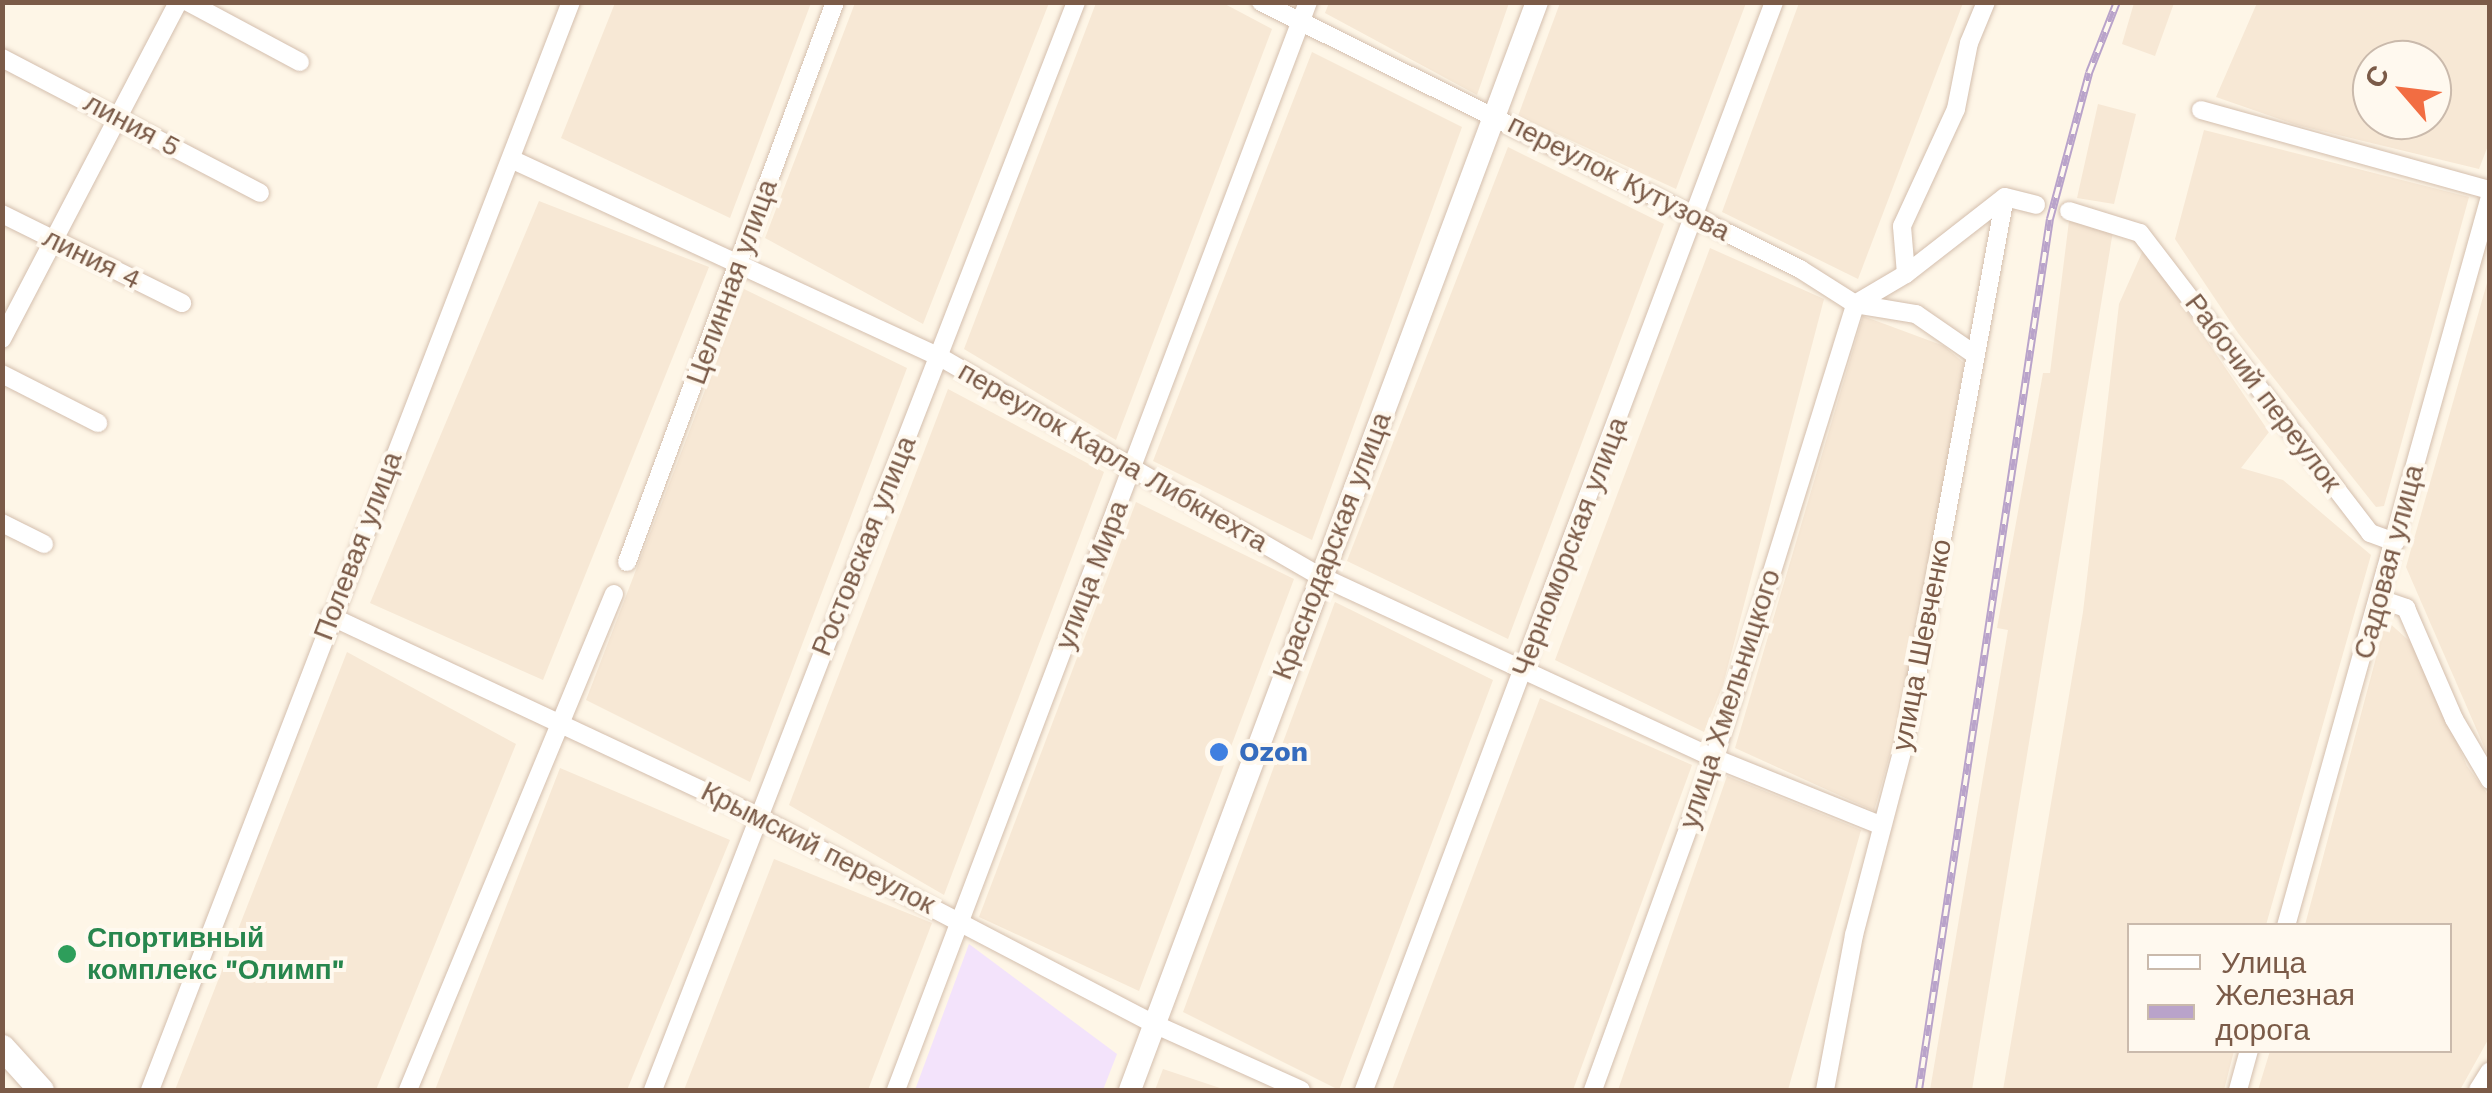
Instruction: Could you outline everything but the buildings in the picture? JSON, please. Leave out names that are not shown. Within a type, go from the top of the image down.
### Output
[{"type":"main road","points":[[2,1047],[41,1090]]},
{"type":"street","points":[[2,339],[178,2]]},
{"type":"street","points":[[188,2],[300,62]]},
{"type":"street","name":"Полевая улица","points":[[150,1090],[330,616],[571,2]]},
{"type":"street","name":"Целинная улица","points":[[627,562],[835,2]]},
{"type":"street","name":"Ростовская улица","points":[[654,1090],[756,816],[1076,2]]},
{"type":"street","name":"переулок Кутузова","points":[[1261,2],[1695,217],[1855,304],[1916,314],[1974,354]]},
{"type":"street","name":"улица Мира","points":[[896,1090],[1308,2]]},
{"type":"street","name":"Краснодарская улица","points":[[1130,1090],[1537,2]]},
{"type":"street","name":"Черноморская улица","points":[[1364,1090],[1774,2]]},
{"type":"street","points":[[1906,274],[1902,226],[1956,109],[1969,43],[1986,2]]},
{"type":"street","name":"линия 5","points":[[2,58],[260,193]]},
{"type":"street","points":[[2201,110],[2490,194]]},
{"type":"street","name":"переулок Карла Либкнехта","points":[[510,159],[740,260],[940,356],[1320,576],[1714,758],[1882,826]]},
{"type":"street","name":"Садовая улица","points":[[2287,923],[2380,600],[2490,194]]},
{"type":"street","points":[[1855,304],[1906,274],[2005,197],[2036,204]]},
{"type":"street","name":"улица Шевченко","points":[[1824,1090],[1882,826],[1904,746],[2005,197]]},
{"type":"street","name":"Рабочий переулок","points":[[2069,211],[2140,233],[2370,533],[2394,542]]},
{"type":"street","name":"линия 4","points":[[2,214],[182,303]]},
{"type":"street","name":"улица Хмельницкого","points":[[1593,1090],[1714,758],[1855,304]]},
{"type":"street","points":[[2,374],[98,423]]},
{"type":"street","points":[[2,523],[44,544]]},
{"type":"street","points":[[408,1090],[614,594]]},
{"type":"street","points":[[2380,600],[2406,608],[2454,719],[2490,780]]},
{"type":"street","name":"Крымский переулок","points":[[330,616],[562,721],[960,919],[1154,1024],[1301,1090]]},
{"type":"street","points":[[2238,1090],[2248,1053]]},
{"type":"street","points":[[2478,1090],[2490,1071]]},
{"type":"shaded area","points":[[1329,2],[1509,3],[1477,95],[1325,13]]},
{"type":"shaded area","points":[[615,3],[811,3],[730,218],[561,138]]},
{"type":"shaded area","points":[[855,3],[1049,3],[923,324],[765,238]]},
{"type":"shaded area","points":[[1096,3],[1223,3],[1272,29],[1116,440],[964,349]]},
{"type":"shaded area","points":[[1560,3],[1746,3],[1676,189],[1518,116]]},
{"type":"shaded area","points":[[1799,3],[1963,3],[1858,279],[1722,212]]},
{"type":"shaded area","points":[[2134,3],[2174,3],[2155,56],[2122,44]]},
{"type":"shaded area","points":[[2257,3],[2489,3],[2489,143],[2479,169],[2359,140],[2452,140],[2452,40],[2352,40],[2352,138],[2297,125],[2216,97]]},
{"type":"shaded area","points":[[1312,52],[1462,127],[1312,540],[1153,461]]},
{"type":"shaded area","points":[[2098,104],[2136,114],[2114,204],[2077,198]]},
{"type":"shaded area","points":[[2204,130],[2469,197],[2384,506],[2376,507],[2238,333],[2175,239]]},
{"type":"shaded area","points":[[1508,147],[1664,224],[1508,639],[1347,561]]},
{"type":"shaded area","points":[[539,201],[709,267],[543,680],[370,603]]},
{"type":"shaded area","points":[[2069,221],[2113,231],[1972,1090],[1930,1090],[2008,630],[1997,628],[2043,373],[2050,373]]},
{"type":"shaded area","points":[[1710,248],[1824,299],[1723,685],[1704,732],[1555,660]]},
{"type":"shaded area","points":[[2144,248],[2269,432],[2241,468],[2283,480],[2371,555],[2267,923],[2127,923],[2127,1053],[2233,1053],[2224,1090],[2003,1090],[2083,612],[2119,304]]},
{"type":"shaded area","points":[[2489,276],[2490,758],[2406,567]]},
{"type":"shaded area","points":[[744,289],[907,368],[750,782],[586,700]]},
{"type":"shaded area","points":[[1863,316],[1944,346],[1964,363],[1909,687],[1874,811],[1735,748]]},
{"type":"shaded area","points":[[948,389],[1104,472],[944,895],[789,805]]},
{"type":"shaded area","points":[[1136,502],[1294,579],[1139,991],[979,917]]},
{"type":"shaded area","points":[[1335,602],[1493,680],[1339,1090],[1183,1012]]},
{"type":"shaded area","points":[[2386,620],[2416,647],[2467,766],[2489,796],[2489,1038],[2460,1090],[2258,1090],[2269,1053],[2452,1053],[2452,923],[2306,923]]},
{"type":"shaded area","points":[[347,652],[516,744],[376,1090],[175,1090]]},
{"type":"shaded area","points":[[1540,698],[1692,765],[1573,1090],[1392,1090]]},
{"type":"shaded area","points":[[560,768],[730,840],[627,1090],[435,1090]]},
{"type":"shaded area","points":[[1727,776],[1861,830],[1788,1090],[1618,1090]]},
{"type":"shaded area","points":[[774,859],[932,923],[868,1090],[684,1090]]},
{"type":"shaded area","points":[[969,944],[1117,1054],[1103,1090],[915,1090]]},
{"type":"shaded area","points":[[1163,1069],[1226,1090],[1155,1090]]},
{"type":"railway","points":[[1919,1090],[2050,219],[2089,73],[2117,2]]},
{"type":"place","name":"Ozon","points":[[1219,752]]},
{"type":"place","name":"Спортивный комплекс \"Олимп\"","points":[[67,954]]}]
